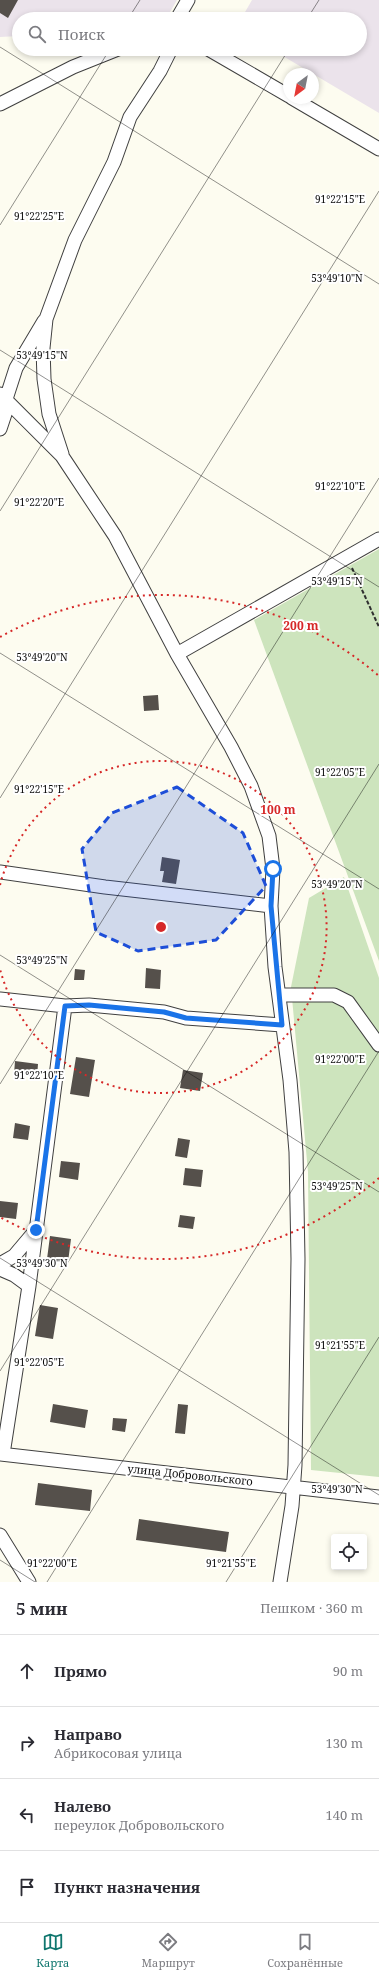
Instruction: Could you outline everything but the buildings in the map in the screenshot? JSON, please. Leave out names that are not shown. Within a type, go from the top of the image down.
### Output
[{"type":"street","points":[[182,12],[188,0]]},
{"type":"street","points":[[0,104],[73,67],[100,56]]},
{"type":"street","points":[[0,429],[3,397],[16,368],[46,319],[75,240],[114,162],[130,117],[160,71],[168,56]]},
{"type":"street","points":[[220,56],[283,93]]},
{"type":"street","points":[[302,104],[379,149]]},
{"type":"street","points":[[46,319],[42,348],[44,378],[49,414],[62,456]]},
{"type":"street","points":[[3,397],[62,456],[115,536],[177,654],[231,747],[251,786],[269,836],[273,869],[271,906],[282,1025],[290,1080],[296,1152],[298,1260],[294,1487],[280,1582]]},
{"type":"street","points":[[177,654],[379,539]]},
{"type":"street","points":[[0,872],[105,887],[271,906]]},
{"type":"street","points":[[279,995],[334,995],[348,1002],[379,1045]]},
{"type":"street","points":[[0,998],[65,1006],[89,1005],[164,1012],[186,1018],[282,1025]]},
{"type":"street","points":[[2,1454],[29,1286],[65,1006]]},
{"type":"street","points":[[0,1264],[14,1256],[36,1230]]},
{"type":"street","points":[[0,1269],[14,1275],[29,1286]]},
{"type":"street","name":"улица Добровольского","points":[[2,1454],[379,1497]]},
{"type":"street","points":[[0,1535],[29,1582]]},
{"type":"path","points":[[348,558],[379,627]]},
{"type":"highlighted area","points":[[177,787],[243,833],[266,886],[216,940],[138,951],[96,932],[82,849],[112,813]]},
{"type":"shaded area","points":[[0,0],[177,0],[170,12],[12,12],[12,36],[0,37]]},
{"type":"shaded area","points":[[252,0],[379,0],[379,113],[319,77],[319,68],[303,68],[283,56],[367,56],[367,12],[245,12]]},
{"type":"green space","points":[[379,549],[379,961],[254,620]]},
{"type":"green space","points":[[344,877],[379,978],[379,1477],[311,1470],[308,1172],[291,987],[309,898]]},
{"type":"route","points":[[36,1230],[65,1006],[89,1005],[164,1012],[186,1018],[282,1025],[275,967],[271,906],[273,869]]}]
